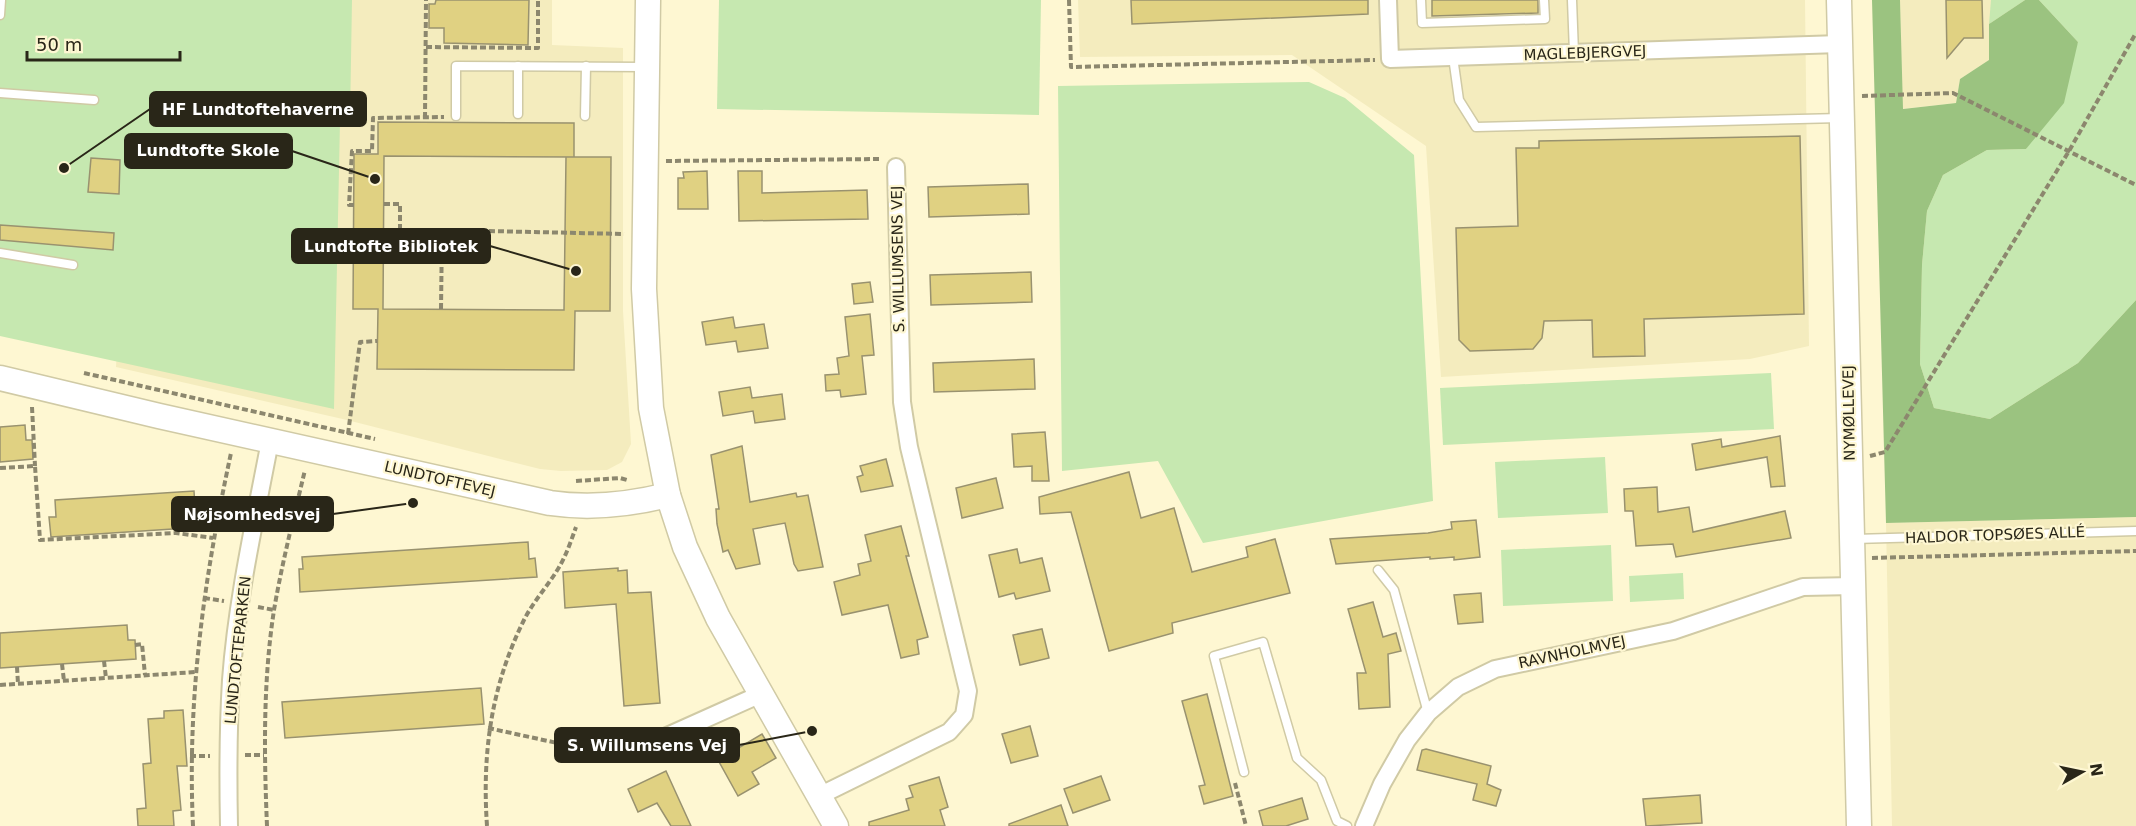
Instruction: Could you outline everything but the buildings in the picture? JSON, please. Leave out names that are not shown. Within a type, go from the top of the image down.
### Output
[{"type":"street","points":[[648,0],[644,289],[651,408],[668,495],[685,547],[703,586],[836,826]]},
{"type":"street","points":[[1388,0],[1390,59]]},
{"type":"street","name":"NYMØLLEVEJ","points":[[1839,0],[1859,826]]},
{"type":"street","name":"MAGLEBJERGVEJ","points":[[1390,59],[1840,44]]},
{"type":"street","name":"S. WILLUMSENS VEJ","points":[[819,796],[949,732],[964,715],[968,691],[909,447],[902,402],[896,167]]},
{"type":"street","name":"LUNDTOFTEVEJ","points":[[0,378],[235,434],[516,496],[582,508],[633,504],[668,495]]},
{"type":"street","name":"LUNDTOFTEPARKEN","points":[[229,826],[228,755],[231,679],[240,604],[270,441]]},
{"type":"street","name":"RAVNHOLMVEJ","points":[[1364,826],[1382,784],[1407,740],[1428,713],[1458,687],[1495,669],[1673,631],[1803,587],[1854,586]]},
{"type":"street","points":[[636,750],[761,694]]},
{"type":"lane","points":[[0,15],[1,0]]},
{"type":"lane","points":[[1421,0],[1422,23],[1545,19],[1544,0]]},
{"type":"lane","points":[[1572,0],[1574,53]]},
{"type":"lane","points":[[1453,57],[1459,100],[1476,127],[1841,107]]},
{"type":"lane","points":[[456,116],[456,66],[648,67]]},
{"type":"lane","points":[[518,66],[518,114]]},
{"type":"lane","points":[[585,116],[586,66]]},
{"type":"lane","points":[[0,93],[94,100]]},
{"type":"lane","points":[[0,253],[73,265]]},
{"type":"lane","name":"HALDOR TOPSØES ALLÉ","points":[[1853,549],[2136,531]]},
{"type":"lane","points":[[1378,570],[1394,590],[1428,713]]},
{"type":"lane","points":[[1244,772],[1214,656],[1263,642],[1298,758],[1321,780],[1337,821],[1347,826]]},
{"type":"path","points":[[425,118],[426,0]]},
{"type":"path","points":[[426,47],[538,48],[538,0]]},
{"type":"path","points":[[1069,0],[1071,67],[1390,59]]},
{"type":"path","points":[[1850,463],[1885,452],[2069,152],[2136,33]]},
{"type":"path","points":[[1841,107],[1953,93],[2136,185]]},
{"type":"path","points":[[354,205],[349,205],[352,151],[372,151],[373,118],[456,116]]},
{"type":"path","points":[[647,161],[889,159],[896,167]]},
{"type":"path","points":[[384,204],[400,204],[400,231],[646,234]]},
{"type":"path","points":[[441,309],[442,230]]},
{"type":"path","points":[[345,457],[360,342],[378,341]]},
{"type":"path","points":[[80,372],[383,441]]},
{"type":"path","points":[[28,385],[40,540],[176,533],[213,538]]},
{"type":"path","points":[[193,826],[190,756],[196,672],[213,538],[242,409]]},
{"type":"path","points":[[267,826],[264,755],[274,610],[315,425]]},
{"type":"path","points":[[0,468],[35,466]]},
{"type":"path","points":[[572,482],[620,478],[629,481]]},
{"type":"path","points":[[487,826],[484,782],[488,728],[505,663],[523,620],[559,568],[582,508]]},
{"type":"path","name":"HALDOR TOPSØES ALLÉ","points":[[1853,549],[2136,551]]},
{"type":"path","points":[[135,645],[142,644],[145,675]]},
{"type":"path","points":[[104,661],[106,678]]},
{"type":"path","points":[[62,664],[64,681]]},
{"type":"path","points":[[17,667],[18,684]]},
{"type":"path","points":[[0,685],[196,672]]},
{"type":"path","points":[[488,728],[587,748],[634,761],[636,750]]},
{"type":"shaded area","points":[[137,0],[552,0],[552,45],[623,48],[623,311],[631,444],[622,462],[607,470],[540,469],[347,420],[116,367]]},
{"type":"shaded area","points":[[1078,0],[1805,0],[1809,346],[1750,359],[1441,377],[1426,146],[1292,55],[1080,57]]},
{"type":"shaded area","points":[[1900,0],[1991,0],[1990,60],[1960,79],[1956,103],[1902,109]]},
{"type":"shaded area","points":[[2136,517],[2136,826],[1892,826],[1886,523]]},
{"type":"green space","points":[[0,0],[352,0],[350,119],[340,122],[334,409],[0,336]]},
{"type":"green space","points":[[719,0],[1041,0],[1039,115],[717,109]]},
{"type":"green space","points":[[1872,0],[1900,0],[1903,109],[1956,103],[1960,79],[1989,60],[1989,24],[2025,0],[2039,0],[2078,42],[2064,103],[2026,149],[1987,150],[1943,175],[1927,211],[1922,265],[1920,364],[1934,408],[1990,419],[2078,363],[2136,300],[2136,517],[1886,523]]},
{"type":"green space","points":[[1991,0],[2025,0],[1989,24]]},
{"type":"green space","points":[[2039,0],[2136,0],[2136,300],[2078,363],[1990,419],[1934,408],[1920,364],[1922,265],[1927,211],[1943,175],[1987,150],[2026,149],[2078,42]]},
{"type":"green space","points":[[1309,82],[1345,98],[1414,155],[1433,501],[1203,543],[1158,461],[1062,471],[1058,86]]},
{"type":"green space","points":[[1771,373],[1774,429],[1443,445],[1440,388]]},
{"type":"green space","points":[[1605,457],[1608,513],[1498,518],[1495,462]]},
{"type":"green space","points":[[1611,545],[1613,601],[1503,606],[1501,550]]},
{"type":"green space","points":[[1683,573],[1684,599],[1630,602],[1629,576]]},
{"type":"place","name":"HF Lundtoftehaverne","points":[[64,168]]},
{"type":"place","name":"Lundtofte Skole","points":[[375,179]]},
{"type":"place","name":"Lundtofte Bibliotek","points":[[576,271]]},
{"type":"place","name":"Nøjsomhedsvej","points":[[413,503]]},
{"type":"place","name":"S. Willumsens Vej","points":[[812,731]]}]
